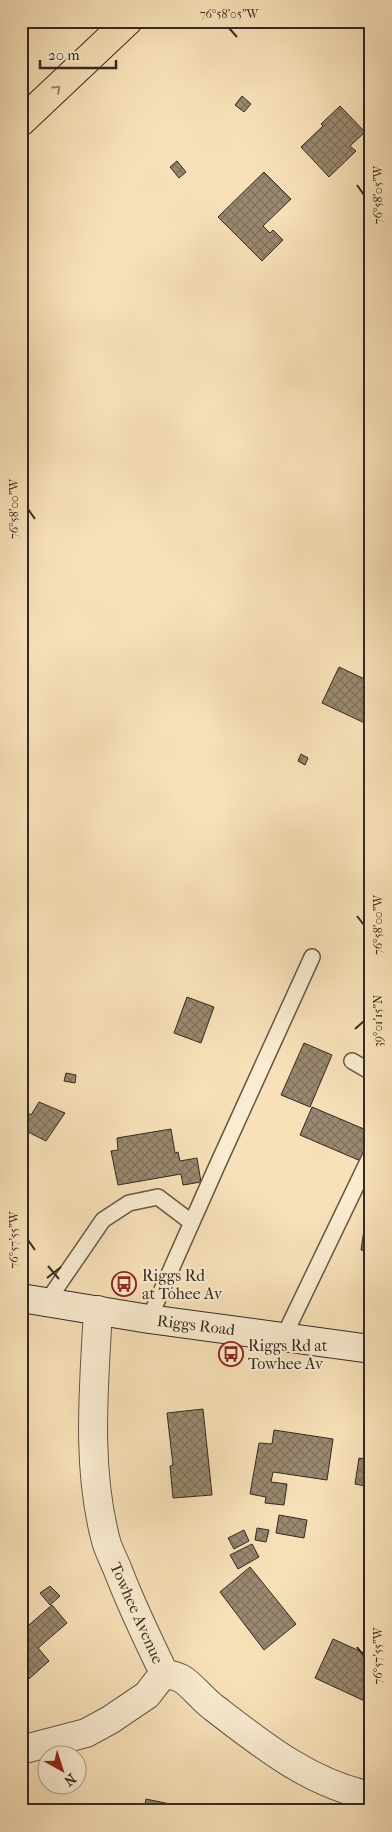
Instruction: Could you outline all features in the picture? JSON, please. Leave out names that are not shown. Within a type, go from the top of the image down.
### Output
[{"type":"highway","points":[[21,122],[128,21]]},
{"type":"street","name":"Riggs Road","points":[[34,1300],[149,1319],[371,1349]]},
{"type":"street","name":"Towhee Avenue","points":[[98,1310],[92,1421],[98,1500],[106,1542],[134,1611],[164,1673],[182,1679],[204,1700],[293,1765],[322,1780],[356,1793],[371,1796]]},
{"type":"street","points":[[21,1750],[86,1733],[110,1720],[147,1695],[164,1673]]},
{"type":"lane","points":[[149,1319],[191,1222],[312,957]]},
{"type":"lane","points":[[352,1061],[371,1072]]},
{"type":"lane","points":[[284,1336],[371,1155]]},
{"type":"lane","points":[[34,1300],[103,1220],[129,1203],[158,1197],[191,1222]]},
{"type":"building","points":[[242,96],[251,104],[244,112],[235,105]]},
{"type":"building","points":[[340,106],[365,132],[350,146],[356,151],[329,177],[301,147]]},
{"type":"building","points":[[177,161],[186,172],[179,178],[170,167]]},
{"type":"building","points":[[264,172],[291,199],[263,226],[270,233],[273,230],[283,240],[262,261],[218,217]]},
{"type":"building","points":[[339,667],[371,682],[371,726],[322,703]]},
{"type":"building","points":[[301,754],[308,758],[305,765],[298,761]]},
{"type":"building","points":[[187,997],[214,1007],[201,1043],[174,1033]]},
{"type":"building","points":[[304,1043],[332,1055],[310,1107],[281,1095]]},
{"type":"building","points":[[66,1073],[76,1075],[75,1083],[64,1081]]},
{"type":"building","points":[[39,1102],[65,1113],[46,1141],[24,1130],[26,1126],[21,1123],[21,1109],[31,1115]]},
{"type":"building","points":[[312,1107],[371,1132],[371,1145],[363,1162],[300,1135]]},
{"type":"building","points":[[171,1129],[175,1153],[178,1152],[180,1161],[197,1158],[201,1182],[183,1185],[181,1174],[118,1185],[111,1151],[118,1150],[117,1138]]},
{"type":"building","points":[[367,1210],[371,1211],[371,1252],[361,1250]]},
{"type":"building","points":[[203,1409],[212,1495],[173,1498],[170,1466],[173,1465],[167,1413]]},
{"type":"building","points":[[274,1430],[333,1439],[327,1480],[273,1472],[271,1482],[287,1484],[284,1505],[265,1503],[266,1497],[250,1494],[259,1443],[272,1444]]},
{"type":"building","points":[[359,1458],[371,1460],[371,1487],[355,1484]]},
{"type":"building","points":[[279,1515],[307,1520],[304,1538],[276,1533]]},
{"type":"building","points":[[257,1528],[269,1530],[266,1542],[255,1540]]},
{"type":"building","points":[[244,1530],[249,1541],[234,1549],[228,1538]]},
{"type":"building","points":[[252,1544],[259,1557],[238,1569],[230,1555]]},
{"type":"building","points":[[250,1567],[296,1624],[264,1650],[220,1592]]},
{"type":"building","points":[[50,1586],[60,1596],[50,1605],[40,1593]]},
{"type":"building","points":[[52,1605],[67,1623],[38,1648],[49,1661],[21,1686],[21,1632]]},
{"type":"building","points":[[333,1639],[371,1656],[371,1704],[315,1678]]},
{"type":"building","points":[[146,1799],[170,1804],[169,1807],[193,1811],[144,1811]]},
{"type":"place","name":"Riggs Rd at Tohee Av","points":[[124,1284]]},
{"type":"place","name":"Riggs Rd at Towhee Av","points":[[231,1354]]}]
